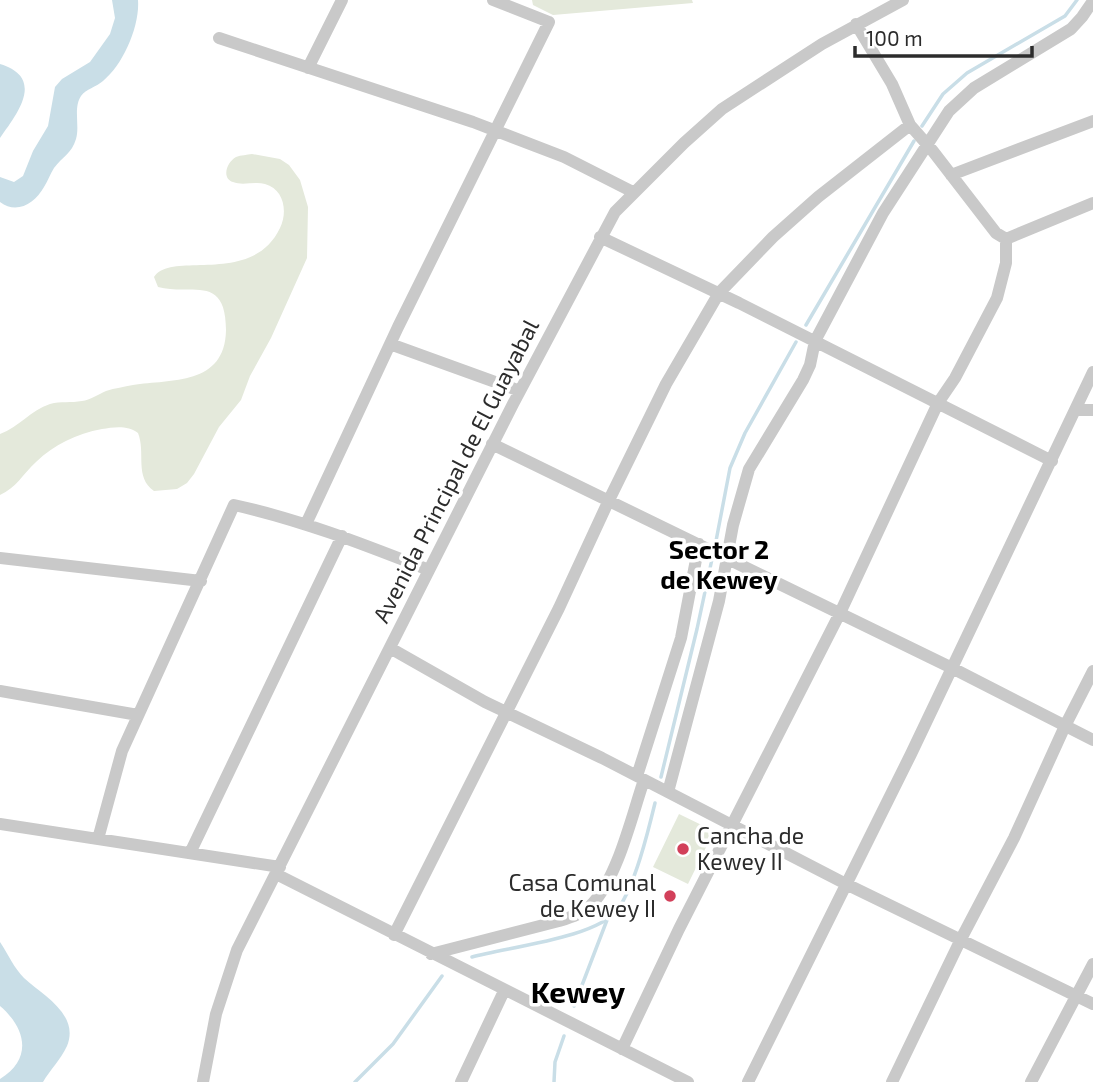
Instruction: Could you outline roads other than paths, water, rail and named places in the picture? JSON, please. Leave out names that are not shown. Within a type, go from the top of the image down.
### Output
[{"type":"street","points":[[308,68],[342,0]]},
{"type":"street","points":[[306,524],[390,344],[549,22],[493,0]]},
{"type":"street","name":"Avenida Principal de El Guayabal","points":[[203,1082],[216,1014],[237,950],[492,444],[615,212],[722,109],[795,60],[903,0]]},
{"type":"street","points":[[668,792],[749,469],[803,380],[810,365],[815,341],[883,213],[949,111],[974,88],[1071,29],[1093,1]]},
{"type":"street","points":[[856,24],[892,84],[910,125],[996,233],[1006,239]]},
{"type":"street","points":[[219,38],[494,130],[565,157],[633,192]]},
{"type":"street","points":[[951,175],[1093,121]]},
{"type":"street","points":[[394,935],[559,608],[666,384],[719,293],[755,254],[818,197],[910,125]]},
{"type":"street","points":[[1006,239],[1093,203]]},
{"type":"street","points":[[600,237],[719,293],[1052,461]]},
{"type":"street","points":[[622,1049],[679,929],[840,613],[938,403],[955,378],[997,298],[1006,263],[1006,239]]},
{"type":"street","points":[[390,344],[520,391]]},
{"type":"street","points":[[748,1082],[952,668],[1093,372]]},
{"type":"street","points":[[1076,410],[1093,410]]},
{"type":"street","points":[[492,444],[952,668],[1093,740]]},
{"type":"street","points":[[98,839],[122,751],[234,505],[342,536],[429,570]]},
{"type":"street","points":[[190,853],[342,536]]},
{"type":"street","points":[[431,954],[576,916],[598,896],[615,864],[681,638],[699,544]]},
{"type":"street","points":[[0,558],[201,581]]},
{"type":"street","points":[[390,648],[506,712],[846,884],[1093,1004]]},
{"type":"street","points":[[892,1082],[961,939],[1014,838],[1093,671]]},
{"type":"street","points":[[0,691],[138,715]]},
{"type":"street","points":[[0,824],[190,853],[278,871],[394,935],[688,1082]]},
{"type":"street","points":[[1031,1082],[1093,964]]},
{"type":"street","points":[[461,1082],[504,991]]},
{"type":"water","points":[[112,0],[138,0],[136,21],[129,44],[110,74],[81,96],[77,106],[77,134],[74,144],[54,168],[40,193],[25,205],[6,206],[0,202],[0,177],[14,182],[23,176],[33,151],[48,126],[55,87],[62,79],[90,62],[110,34],[115,18]]},
{"type":"water","points":[[0,64],[14,70],[22,78],[25,87],[20,108],[0,138]]},
{"type":"water","points":[[0,942],[20,974],[57,1006],[68,1024],[70,1035],[67,1046],[43,1082],[0,1082],[18,1062],[22,1043],[16,1024],[0,1006]]},
{"type":"waterway","points":[[922,126],[943,94],[967,73],[1065,16],[1077,0]]},
{"type":"waterway","points":[[806,325],[914,141]]},
{"type":"waterway","points":[[716,541],[730,468],[745,433],[796,342]]},
{"type":"waterway","points":[[661,777],[712,559]]},
{"type":"waterway","points":[[472,957],[551,940],[592,927],[607,919],[618,909],[630,886],[655,803]]},
{"type":"waterway","points":[[574,1006],[607,920]]},
{"type":"waterway","points":[[355,1082],[393,1044],[442,976]]},
{"type":"waterway","points":[[554,1082],[555,1062],[564,1036]]},
{"type":"place","name":"Cancha de Kewey II","points":[[683,849]]},
{"type":"place","name":"Casa Comunal de Kewey II","points":[[670,896]]},
{"type":"district","name":"Sector 2 de Kewey","points":[[719,565]]},
{"type":"district","name":"Kewey","points":[[578,993]]}]
